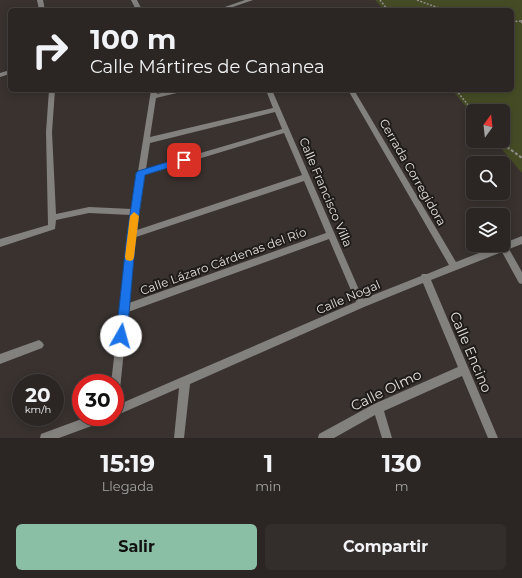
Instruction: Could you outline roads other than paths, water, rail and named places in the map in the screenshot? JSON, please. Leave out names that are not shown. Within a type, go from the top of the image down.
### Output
[{"type":"street","points":[[223,8],[236,2],[250,0]]},
{"type":"street","points":[[0,243],[52,227],[49,132],[52,92]]},
{"type":"street","points":[[117,374],[132,235],[153,93],[163,92]]},
{"type":"street","name":"Calle Francisco Villa","points":[[270,92],[361,304]]},
{"type":"street","name":"Cerrada Corregidora","points":[[352,92],[454,266]]},
{"type":"street","points":[[146,141],[277,109]]},
{"type":"street","points":[[141,173],[286,130]]},
{"type":"street","points":[[132,235],[306,177]]},
{"type":"street","points":[[52,218],[89,210],[135,212]]},
{"type":"street","name":"Calle Lázaro Cárdenas del Río","points":[[124,310],[331,235]]},
{"type":"street","name":"Calle Nogal","points":[[510,245],[522,240]]},
{"type":"street","name":"Calle Nogal","points":[[124,407],[361,304],[425,277],[491,252]]},
{"type":"street","points":[[507,252],[522,280]]},
{"type":"street","name":"Calle Encino","points":[[425,277],[493,438]]},
{"type":"street","points":[[0,359],[40,345]]},
{"type":"street","name":"Calle Olmo","points":[[323,438],[378,408],[463,370]]},
{"type":"street","points":[[179,438],[185,380]]},
{"type":"street","points":[[378,408],[387,438]]},
{"type":"street","points":[[45,438],[60,435],[80,426]]}]
